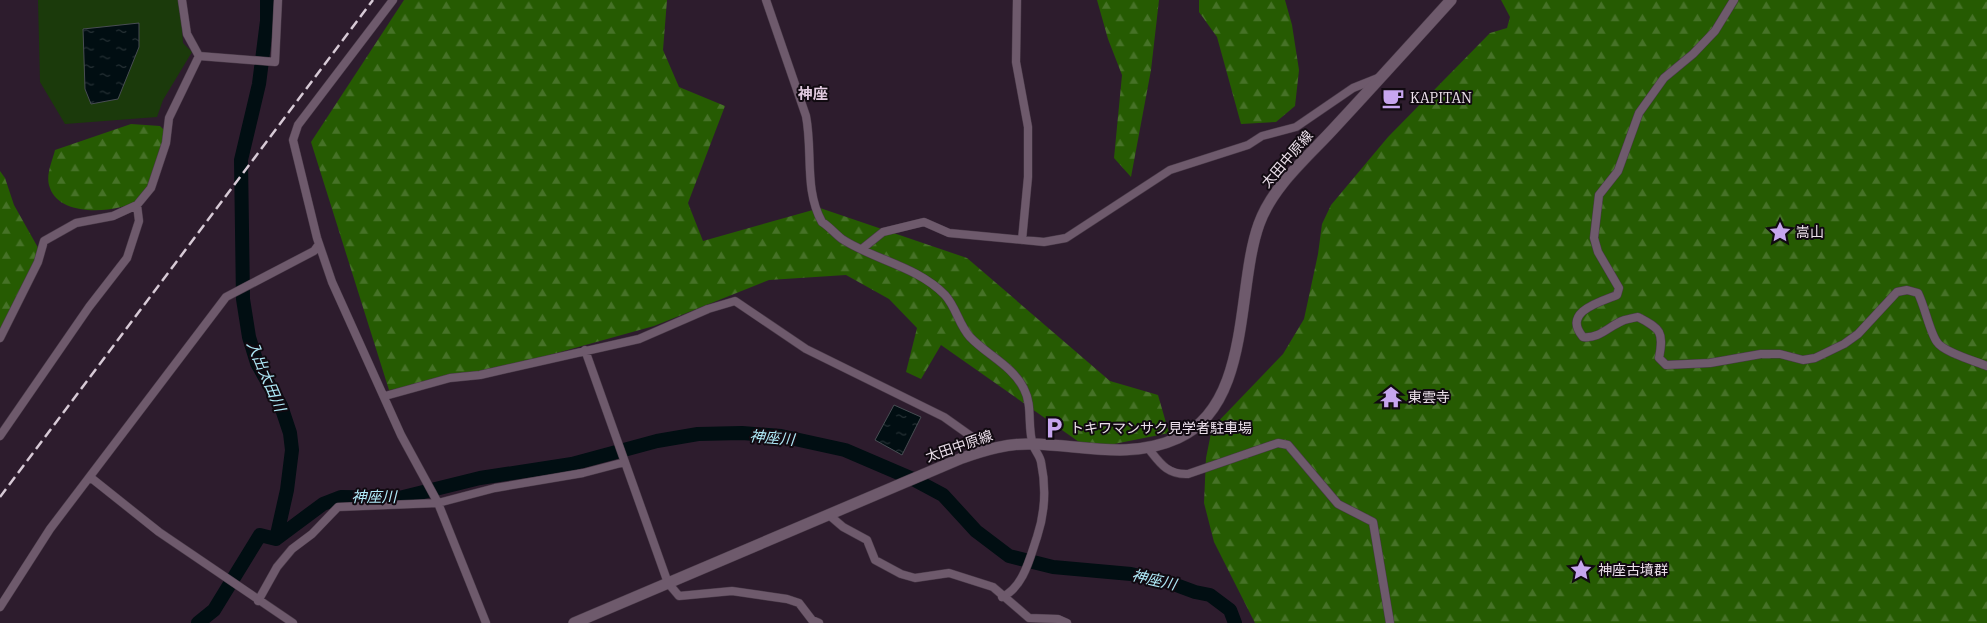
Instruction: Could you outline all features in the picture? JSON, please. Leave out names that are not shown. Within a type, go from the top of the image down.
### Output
[{"type":"main road","name":"太田中原線","points":[[574,623],[962,458],[989,449],[1032,444],[1123,452],[1148,448],[1179,438],[1195,428],[1212,411],[1226,384],[1236,351],[1254,243],[1267,206],[1275,194],[1451,0]]},
{"type":"street","points":[[182,0],[187,34],[199,56]]},
{"type":"street","points":[[199,56],[275,62],[278,0]]},
{"type":"street","points":[[393,0],[298,124],[293,140],[319,244],[332,282],[401,435],[438,504],[486,623]]},
{"type":"street","points":[[766,0],[806,116],[810,132],[811,193],[822,222],[831,227],[841,238],[928,281],[944,294],[953,305],[970,336],[1014,375],[1024,388],[1028,399],[1032,444],[1041,460],[1044,489],[1042,522],[1019,583],[1010,593],[1002,596]]},
{"type":"street","points":[[1017,0],[1016,62],[1028,127],[1028,177],[1022,240]]},
{"type":"street","points":[[1734,0],[1715,31],[1693,54],[1664,78],[1639,113],[1618,171],[1599,195],[1594,238],[1598,252],[1619,288],[1617,295],[1592,305],[1580,314],[1576,322],[1582,337],[1589,338],[1599,335],[1621,321],[1638,317],[1655,326],[1660,332],[1662,342],[1659,358],[1666,365],[1710,364],[1761,354],[1780,354],[1803,360],[1815,358],[1844,344],[1879,313],[1897,292],[1907,290],[1918,293],[1926,308],[1937,342],[1948,350],[1987,366]]},
{"type":"street","points":[[0,338],[38,262],[44,241],[76,223],[113,216],[137,205],[151,188],[166,143],[169,118],[199,56]]},
{"type":"street","points":[[863,248],[883,232],[924,222],[949,233],[1044,242],[1072,235],[1170,170],[1180,165],[1248,145],[1262,136],[1296,127],[1353,88],[1380,77]]},
{"type":"street","points":[[0,436],[84,315],[127,258],[139,221],[137,205]]},
{"type":"street","points":[[0,607],[50,529],[226,297],[314,251],[319,244]]},
{"type":"street","points":[[384,396],[450,378],[499,371],[639,339],[708,309],[735,301],[806,349],[944,417],[989,449]]},
{"type":"street","points":[[585,350],[668,583],[679,596],[732,591],[787,599],[799,603],[812,620],[819,623]]},
{"type":"street","points":[[1148,448],[1167,471],[1178,475],[1188,474],[1278,443],[1288,445],[1338,504],[1372,522],[1390,623]]},
{"type":"street","points":[[258,601],[277,567],[292,549],[312,534],[338,507],[438,504],[495,488],[583,473],[625,462]]},
{"type":"street","points":[[90,477],[158,532],[293,623]]},
{"type":"street","points":[[829,515],[843,528],[868,540],[875,560],[901,574],[915,578],[949,573],[993,587],[1031,620],[1058,619],[1066,623]]},
{"type":"green space","points":[[38,0],[180,0],[183,43],[192,52],[163,100],[157,117],[65,124],[40,82]]},
{"type":"green space","points":[[404,0],[667,0],[663,50],[679,87],[725,106],[688,203],[703,241],[820,208],[967,258],[1110,381],[1158,395],[1169,433],[1089,449],[941,345],[921,379],[906,372],[917,328],[889,299],[846,275],[769,280],[654,326],[477,375],[389,390],[311,142]]},
{"type":"green space","points":[[1097,0],[1159,0],[1151,70],[1131,177],[1114,158],[1122,75],[1108,39]]},
{"type":"green space","points":[[1199,0],[1285,0],[1292,25],[1299,70],[1295,106],[1276,122],[1241,124],[1217,37],[1199,12]]},
{"type":"green space","points":[[1501,0],[1987,0],[1987,623],[1255,623],[1214,542],[1204,503],[1206,458],[1212,428],[1283,354],[1304,319],[1318,254],[1322,224],[1331,205],[1388,137],[1490,33],[1507,28],[1510,17]]},
{"type":"green space","points":[[131,124],[160,126],[168,134],[160,168],[140,200],[118,208],[90,210],[65,204],[56,198],[50,188],[48,179],[55,150]]},
{"type":"green space","points":[[0,171],[5,178],[14,205],[41,253],[0,338]]},
{"type":"water","points":[[139,23],[139,47],[118,99],[91,104],[85,89],[83,29]]},
{"type":"water","points":[[894,405],[921,417],[902,455],[875,440]]},
{"type":"waterway","name":"入出太田川","points":[[267,0],[267,21],[259,84],[241,160],[243,299],[249,337],[257,363],[281,406],[290,433],[292,450],[287,490],[276,539]]},
{"type":"waterway","name":"神座川","points":[[276,539],[323,504],[341,497],[399,498],[480,478],[572,464],[657,441],[698,434],[742,433],[781,436],[845,450],[915,480],[943,495],[976,531],[1009,556],[1053,567],[1131,574],[1168,582],[1195,592],[1210,595],[1230,610],[1235,623]]},
{"type":"waterway","name":"入出太田川","points":[[198,623],[214,610],[260,535],[276,539]]},
{"type":"railway","points":[[0,497],[373,0]]},
{"type":"place","name":"KAPITAN","points":[[1393,98]]},
{"type":"place","name":"嵩山","points":[[1780,232]]},
{"type":"place","name":"東雲寺","points":[[1391,397]]},
{"type":"place","name":"トキワマンサク見学者駐車場","points":[[1054,428]]},
{"type":"place","name":"神座古墳群","points":[[1581,570]]},
{"type":"district","name":"神座","points":[[813,94]]}]
